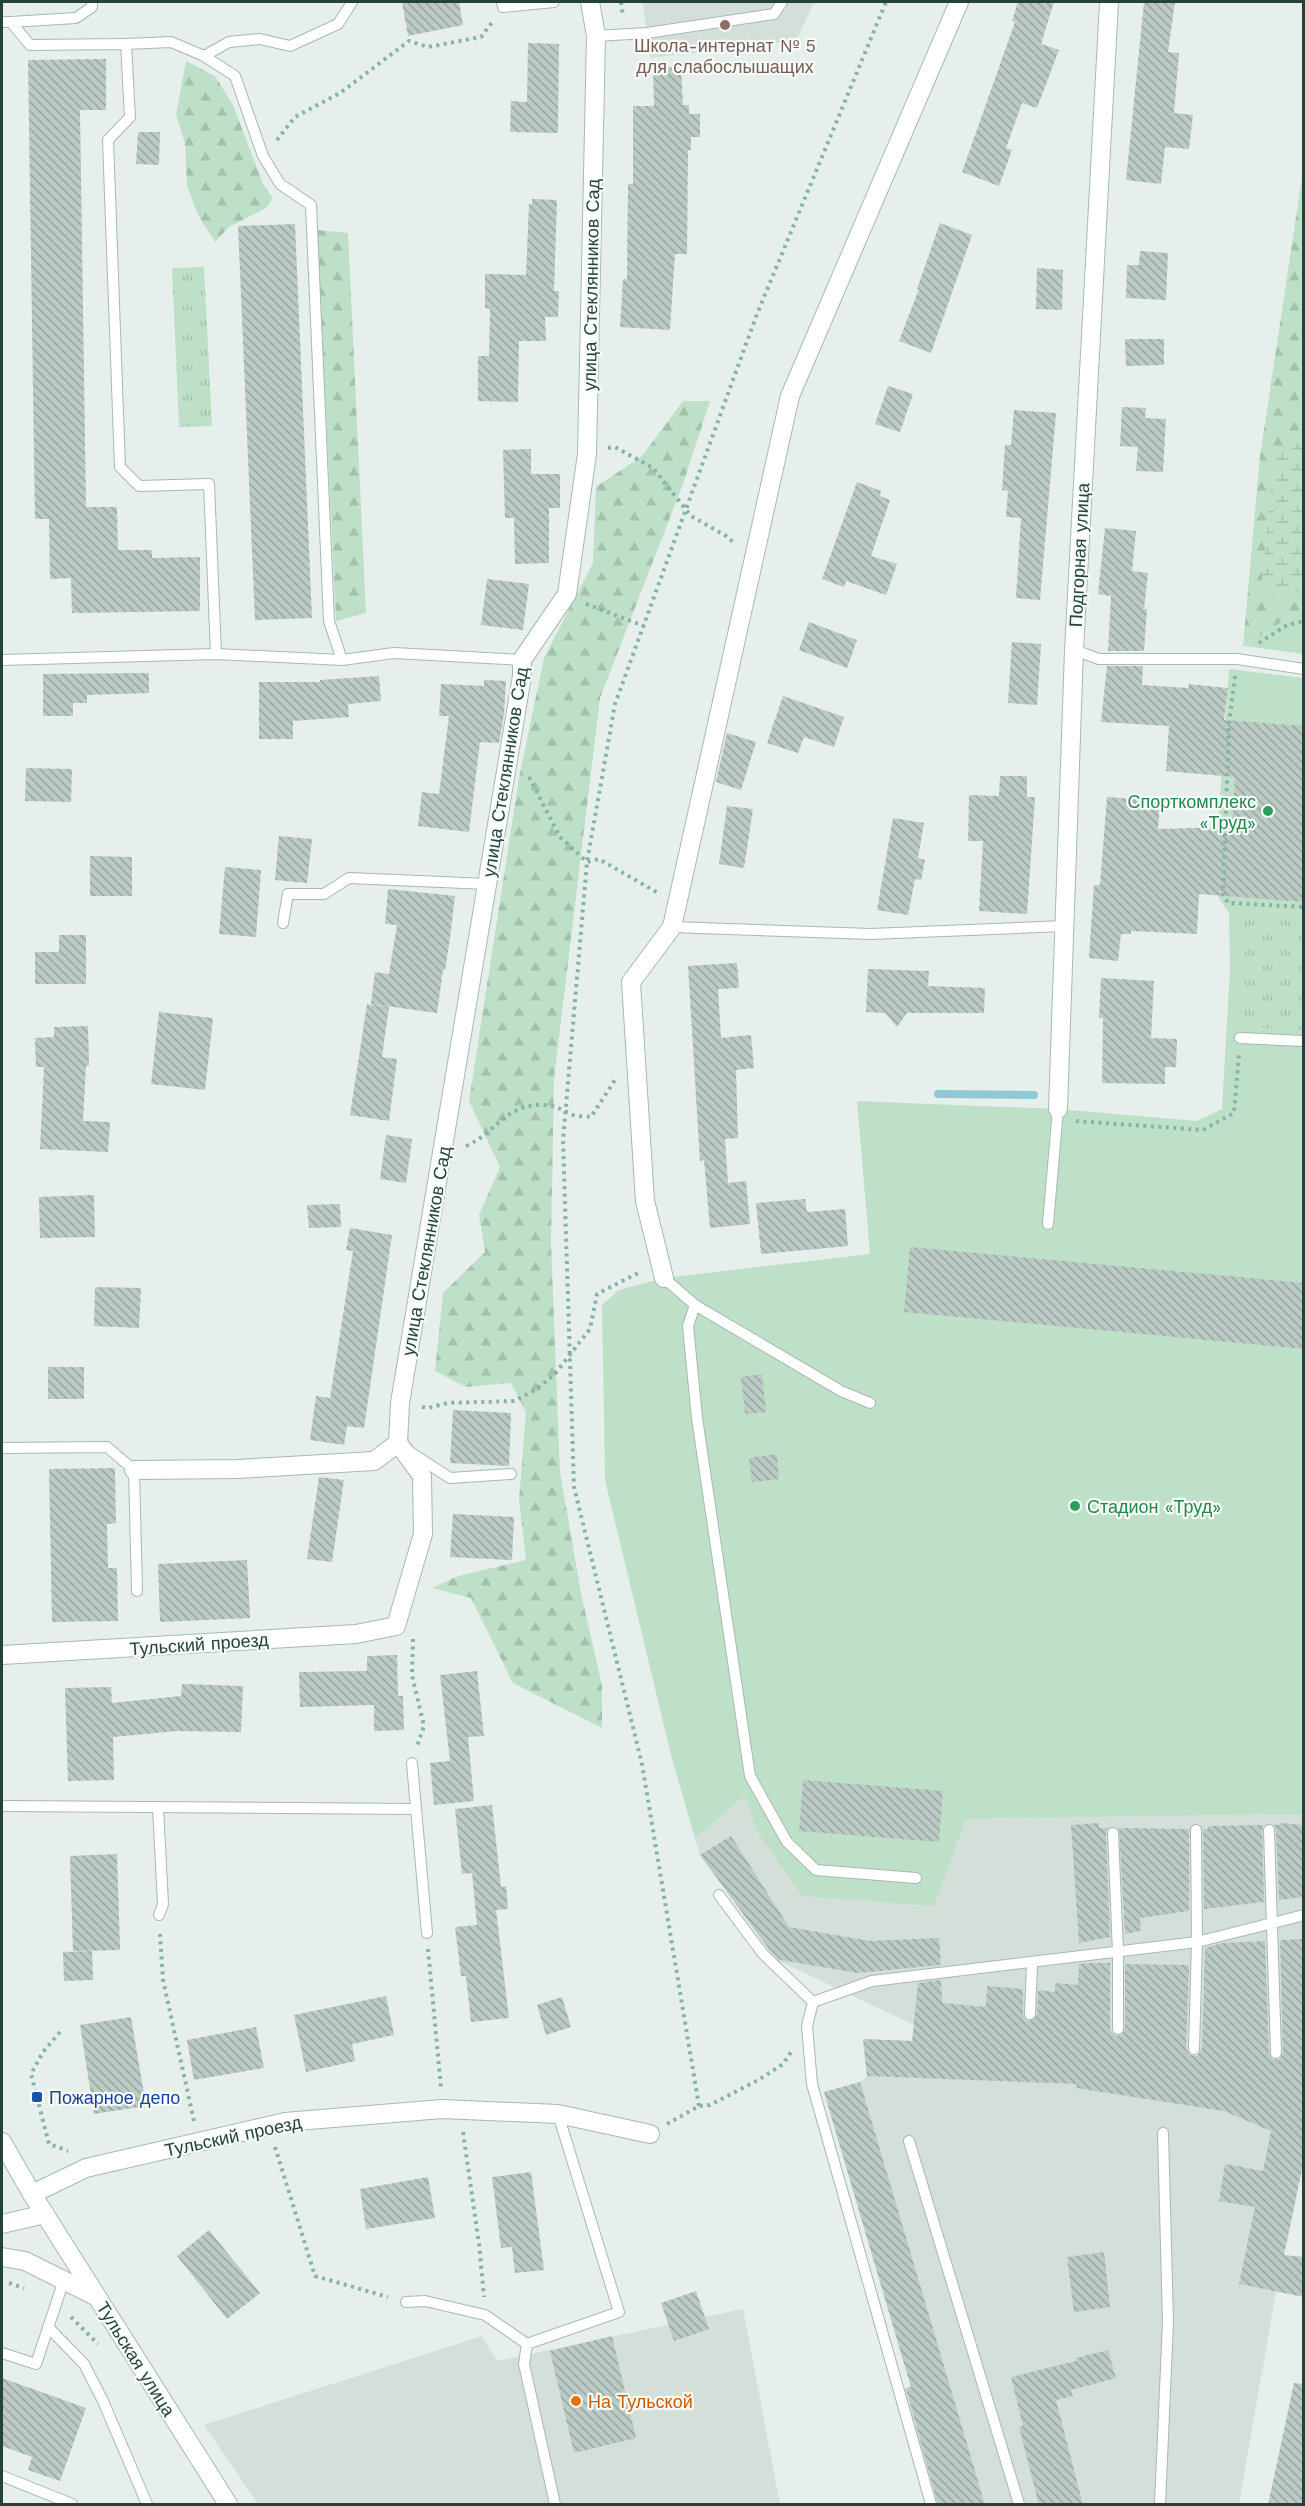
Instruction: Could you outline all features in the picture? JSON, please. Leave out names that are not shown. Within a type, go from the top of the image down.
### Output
[{"type":"street","name":"улица Стеклянников Сад","points":[[398,1443],[400,1403],[522,676],[522,660],[567,594],[587,454],[596,36],[590,2]]},
{"type":"street","points":[[662,1270],[645,1201],[631,982],[672,927],[790,396],[959,2]]},
{"type":"street","name":"Подгорная улица","points":[[1058,1114],[1074,650],[1109,2]]},
{"type":"street","points":[[134,1470],[237,1469],[374,1461],[398,1443],[422,1476],[423,1534],[396,1626]]},
{"type":"street","name":"Тульский проезд","points":[[2,1655],[356,1634],[396,1626]]},
{"type":"street","name":"Тульский проезд","points":[[32,2194],[86,2168],[285,2122],[451,2110],[558,2114],[650,2134]]},
{"type":"street","points":[[2,2142],[32,2194]]},
{"type":"street","name":"Тульская улица","points":[[32,2194],[228,2505]]},
{"type":"street","points":[[2,2224],[45,2214]]},
{"type":"street","points":[[2,2260],[26,2261],[97,2297]]},
{"type":"lane","points":[[6,22],[76,18],[92,7],[92,2]]},
{"type":"lane","points":[[204,56],[229,42],[260,39],[290,46],[338,24],[352,2]]},
{"type":"lane","points":[[503,4],[554,2]]},
{"type":"lane","points":[[596,36],[647,33],[774,14],[782,2]]},
{"type":"lane","points":[[6,22],[30,45],[171,42],[204,56],[235,76],[263,156],[280,184],[311,205],[329,621],[342,660]]},
{"type":"lane","points":[[126,44],[130,117],[108,140],[120,467],[139,486],[209,484],[216,654]]},
{"type":"lane","points":[[1074,650],[1099,659],[1238,659],[1304,669]]},
{"type":"lane","points":[[2,660],[216,654],[342,660],[394,653],[522,660]]},
{"type":"lane","points":[[283,923],[288,894],[324,894],[350,878],[487,884]]},
{"type":"lane","points":[[672,927],[871,934],[1064,926]]},
{"type":"lane","points":[[1240,1038],[1304,1041]]},
{"type":"lane","points":[[1048,1224],[1058,1114]]},
{"type":"lane","points":[[662,1270],[695,1305],[841,1391],[870,1403]]},
{"type":"lane","points":[[695,1305],[688,1326],[697,1418],[750,1776],[787,1842],[816,1870],[916,1878]]},
{"type":"lane","points":[[398,1443],[450,1478],[511,1474]]},
{"type":"lane","points":[[2,1448],[107,1447],[134,1470],[137,1591]]},
{"type":"lane","points":[[412,1763],[427,1933]]},
{"type":"lane","points":[[2,1806],[416,1809]]},
{"type":"lane","points":[[158,1807],[163,1904],[159,1915]]},
{"type":"lane","points":[[1194,2049],[1197,1942],[1196,1830]]},
{"type":"lane","points":[[1269,1830],[1276,2053]]},
{"type":"lane","points":[[1113,1833],[1118,1952],[1118,2029]]},
{"type":"lane","points":[[719,1895],[763,1954],[813,2002]]},
{"type":"lane","points":[[813,2002],[872,1981],[1032,1964],[1197,1942],[1304,1915]]},
{"type":"lane","points":[[1030,2014],[1032,1964]]},
{"type":"lane","points":[[813,2002],[807,2026],[812,2084],[931,2505]]},
{"type":"lane","points":[[527,2344],[618,2312],[558,2114]]},
{"type":"lane","points":[[1160,2505],[1167,2322],[1163,2133]]},
{"type":"lane","points":[[909,2141],[1019,2505]]},
{"type":"lane","points":[[2,2353],[36,2364],[64,2280]]},
{"type":"lane","points":[[406,2302],[425,2301],[485,2316],[527,2344]]},
{"type":"lane","points":[[48,2327],[84,2364],[103,2401],[147,2505]]},
{"type":"lane","points":[[527,2344],[524,2364],[555,2505]]},
{"type":"lane","points":[[2,2476],[72,2505]]},
{"type":"path","points":[[263,156],[294,117],[340,93],[409,41],[428,47],[481,37],[503,4]]},
{"type":"path","points":[[587,454],[615,447],[653,468],[691,516],[726,536],[753,561]]},
{"type":"path","points":[[567,594],[598,610],[644,626]]},
{"type":"path","points":[[1304,621],[1287,625],[1238,659],[1229,724],[1223,895],[1228,903],[1304,907]]},
{"type":"path","points":[[510,742],[560,837],[587,862],[599,859],[664,897],[672,927]]},
{"type":"path","points":[[1058,1114],[1203,1130],[1234,1113],[1240,1038]]},
{"type":"path","points":[[441,1157],[481,1140],[502,1117],[520,1107],[543,1105],[566,1109],[574,1116],[591,1116],[635,1050]]},
{"type":"path","points":[[400,1403],[428,1408],[447,1403],[514,1401],[535,1390],[554,1375],[590,1329],[597,1294],[662,1270]]},
{"type":"path","points":[[396,1626],[414,1639],[412,1675],[424,1726],[412,1763]]},
{"type":"path","points":[[159,1915],[164,1980],[198,2142]]},
{"type":"path","points":[[427,1933],[451,2110],[479,2244],[485,2316]]},
{"type":"path","points":[[650,2134],[699,2106],[710,2105],[783,2064],[807,2026]]},
{"type":"path","points":[[49,2144],[32,2074],[43,2052],[60,2032]]},
{"type":"path","points":[[268,2126],[315,2276],[406,2302]]},
{"type":"shaded area","name":"Школа-интернат № 5 для слабослышащих","points":[[643,2],[814,2],[796,41],[650,58]]},
{"type":"shaded area","points":[[745,1796],[756,1830],[966,1819],[1303,1814],[1303,2160],[1276,2291],[1239,2504],[938,2504],[903,2389],[911,2387],[824,2092],[860,2082],[867,2076],[863,2039],[1045,2048],[914,2025],[775,1959],[700,1855],[695,1838]]},
{"type":"shaded area","points":[[743,2309],[780,2504],[258,2504],[204,2425],[482,2336],[497,2361]]},
{"type":"green space","points":[[186,61],[215,76],[233,105],[263,184],[273,198],[266,208],[229,227],[215,242],[198,215],[187,186],[185,143],[176,115]]},
{"type":"green space","points":[[1303,171],[1303,609],[1243,646],[1260,456]]},
{"type":"green space","points":[[317,230],[348,233],[366,613],[336,621]]},
{"type":"green space","points":[[204,267],[212,426],[179,427],[172,268]]},
{"type":"green space","points":[[683,401],[710,401],[683,484],[600,698],[554,1079],[551,1244],[560,1472],[581,1593],[602,1686],[602,1728],[513,1683],[471,1598],[432,1588],[458,1576],[526,1560],[519,1500],[526,1412],[511,1383],[466,1387],[435,1371],[443,1293],[485,1252],[479,1215],[500,1167],[469,1101],[519,778],[544,658],[593,563],[596,487],[642,456]]},
{"type":"green space","points":[[1303,440],[1303,590],[1280,600],[1262,582],[1274,457]]},
{"type":"green space","points":[[1303,609],[1303,654],[1243,646]]},
{"type":"green space","points":[[1229,669],[1303,678],[1303,1814],[966,1819],[934,1906],[802,1896],[756,1830],[745,1796],[695,1838],[672,1759],[605,1480],[602,1305],[619,1290],[664,1278],[870,1254],[857,1101],[1058,1109],[1197,1121],[1222,1109],[1230,969],[1229,913],[1218,897],[1218,827]]},
{"type":"green space","points":[[1241,916],[1303,920],[1303,1030],[1235,1026]]},
{"type":"building","points":[[402,2],[459,2],[463,25],[408,36]]},
{"type":"building","points":[[1018,2],[1054,2],[1041,44],[1059,50],[1037,108],[1022,103],[1006,148],[1012,150],[999,186],[962,172],[1015,22],[1012,21]]},
{"type":"building","points":[[1144,2],[1175,2],[1168,52],[1179,53],[1174,113],[1193,115],[1189,149],[1165,147],[1161,184],[1126,180]]},
{"type":"building","points":[[528,43],[559,44],[558,133],[510,132],[511,101],[527,102]]},
{"type":"building","points":[[106,59],[106,110],[80,110],[86,507],[117,507],[118,550],[152,550],[152,558],[200,557],[200,611],[72,613],[71,578],[50,579],[49,519],[35,519],[28,60]]},
{"type":"building","points":[[681,67],[683,105],[689,105],[689,114],[700,114],[700,137],[691,137],[691,150],[688,150],[687,254],[675,254],[670,330],[620,327],[623,279],[627,279],[628,184],[633,184],[633,106],[654,106],[653,68]]},
{"type":"building","points":[[138,132],[160,132],[159,165],[136,164]]},
{"type":"building","points":[[532,199],[557,200],[554,291],[559,291],[558,317],[545,317],[546,341],[519,341],[518,402],[478,401],[478,356],[489,356],[490,309],[485,308],[485,274],[526,275],[529,204],[532,204]]},
{"type":"building","points":[[940,223],[972,235],[931,353],[899,341],[919,289],[917,289]]},
{"type":"building","points":[[295,224],[312,618],[255,620],[238,226]]},
{"type":"building","points":[[1140,251],[1168,253],[1166,300],[1126,298],[1127,265],[1139,265]]},
{"type":"building","points":[[1037,268],[1063,270],[1062,310],[1036,309]]},
{"type":"building","points":[[1125,339],[1164,339],[1164,365],[1126,366]]},
{"type":"building","points":[[888,386],[913,394],[900,432],[875,424]]},
{"type":"building","points":[[1122,407],[1146,408],[1145,418],[1166,419],[1163,472],[1136,471],[1138,447],[1120,446]]},
{"type":"building","points":[[1014,410],[1056,413],[1040,600],[1016,598],[1021,518],[1006,517],[1008,491],[1002,490],[1005,445],[1011,445]]},
{"type":"building","points":[[531,449],[531,474],[560,474],[560,508],[549,508],[549,563],[515,564],[514,518],[505,518],[503,450]]},
{"type":"building","points":[[857,482],[881,491],[880,496],[890,500],[871,556],[897,564],[886,595],[846,581],[844,587],[822,579]]},
{"type":"building","points":[[1105,528],[1136,531],[1132,571],[1148,573],[1144,609],[1147,609],[1144,651],[1108,651],[1111,596],[1098,594]]},
{"type":"building","points":[[487,579],[529,584],[523,630],[481,625]]},
{"type":"building","points":[[809,622],[857,640],[847,668],[799,650]]},
{"type":"building","points":[[1012,642],[1041,644],[1037,705],[1008,703]]},
{"type":"building","points":[[1107,666],[1143,666],[1142,685],[1188,688],[1189,684],[1228,688],[1224,720],[1304,726],[1304,902],[1199,894],[1197,934],[1131,931],[1131,934],[1121,934],[1118,961],[1089,958],[1094,885],[1100,885],[1107,797],[1160,801],[1158,829],[1232,827],[1235,777],[1166,771],[1169,726],[1101,722]]},
{"type":"building","points":[[149,673],[149,693],[87,695],[87,703],[73,703],[73,716],[43,716],[43,674]]},
{"type":"building","points":[[379,676],[381,701],[348,704],[349,717],[293,721],[293,739],[259,739],[259,682],[320,682],[320,680]]},
{"type":"building","points":[[484,680],[506,681],[504,714],[499,743],[480,742],[469,832],[418,826],[422,792],[439,794],[449,716],[439,716],[441,684],[484,686]]},
{"type":"building","points":[[783,696],[844,717],[834,747],[804,737],[798,753],[767,743]]},
{"type":"building","points":[[727,733],[756,742],[741,790],[716,782]]},
{"type":"building","points":[[26,768],[72,769],[71,802],[25,801]]},
{"type":"building","points":[[1000,776],[1027,776],[1027,797],[1035,797],[1027,914],[979,911],[983,841],[968,841],[969,795],[999,796]]},
{"type":"building","points":[[727,806],[753,809],[744,868],[719,864]]},
{"type":"building","points":[[893,818],[924,823],[918,858],[925,860],[921,880],[915,879],[908,915],[877,910]]},
{"type":"building","points":[[279,836],[312,839],[307,883],[275,880]]},
{"type":"building","points":[[90,856],[132,857],[132,896],[90,896]]},
{"type":"building","points":[[225,867],[261,870],[256,937],[219,934]]},
{"type":"building","points":[[388,889],[455,896],[437,1013],[371,1004],[375,972],[389,974],[397,925],[385,924]]},
{"type":"building","points":[[59,935],[86,935],[86,984],[35,984],[35,952],[59,952]]},
{"type":"building","points":[[737,963],[739,988],[718,989],[721,1038],[751,1035],[754,1068],[736,1070],[738,1138],[725,1139],[728,1183],[746,1181],[750,1224],[710,1228],[704,1160],[700,1161],[688,966]]},
{"type":"building","points":[[868,969],[929,971],[928,986],[985,988],[984,1013],[907,1013],[897,1027],[885,1013],[866,1012]]},
{"type":"building","points":[[1101,978],[1154,981],[1151,1038],[1177,1039],[1176,1067],[1165,1067],[1165,1084],[1102,1083],[1103,1018],[1099,1018]]},
{"type":"building","points":[[367,1004],[389,1007],[382,1057],[397,1059],[389,1121],[350,1115]]},
{"type":"building","points":[[159,1012],[213,1018],[205,1090],[151,1084]]},
{"type":"building","points":[[88,1026],[89,1066],[86,1066],[83,1121],[110,1122],[108,1152],[40,1149],[44,1067],[36,1067],[35,1038],[54,1037],[54,1027]]},
{"type":"building","points":[[386,1135],[412,1139],[406,1183],[380,1179]]},
{"type":"building","points":[[94,1195],[95,1237],[40,1238],[39,1197]]},
{"type":"building","points":[[805,1199],[807,1212],[845,1209],[848,1246],[761,1254],[756,1203]]},
{"type":"building","points":[[340,1204],[341,1227],[309,1228],[307,1205]]},
{"type":"building","points":[[350,1228],[392,1235],[364,1428],[347,1426],[344,1445],[310,1440],[316,1396],[330,1398],[353,1251],[346,1250]]},
{"type":"building","points":[[910,1247],[1304,1283],[1304,1349],[904,1312]]},
{"type":"building","points":[[95,1287],[141,1288],[139,1328],[94,1326]]},
{"type":"building","points":[[48,1367],[84,1367],[84,1399],[48,1399]]},
{"type":"building","points":[[762,1374],[766,1412],[745,1414],[741,1377]]},
{"type":"building","points":[[453,1410],[511,1413],[509,1466],[450,1463]]},
{"type":"building","points":[[777,1454],[779,1479],[752,1482],[749,1458]]},
{"type":"building","points":[[115,1468],[116,1523],[107,1524],[108,1568],[117,1568],[118,1621],[52,1622],[49,1469]]},
{"type":"building","points":[[319,1477],[344,1480],[332,1562],[307,1559]]},
{"type":"building","points":[[453,1514],[514,1517],[512,1560],[450,1557]]},
{"type":"building","points":[[247,1560],[250,1618],[160,1622],[158,1564]]},
{"type":"building","points":[[397,1655],[398,1696],[403,1696],[404,1730],[374,1731],[374,1705],[300,1707],[299,1672],[367,1671],[367,1656]]},
{"type":"building","points":[[477,1671],[484,1736],[468,1737],[474,1801],[434,1805],[430,1763],[450,1761],[440,1675]]},
{"type":"building","points":[[182,1684],[243,1686],[241,1732],[177,1731],[113,1737],[114,1780],[68,1781],[65,1688],[111,1687],[112,1703],[181,1696]]},
{"type":"building","points":[[803,1780],[943,1791],[939,1842],[799,1831]]},
{"type":"building","points":[[492,1805],[501,1887],[506,1886],[508,1909],[496,1910],[509,2018],[471,2022],[466,1976],[461,1976],[455,1927],[477,1925],[472,1873],[462,1874],[455,1809]]},
{"type":"building","points":[[1099,1823],[1099,1828],[1108,1828],[1106,1833],[1110,1937],[1079,1943],[1071,1825]]},
{"type":"building","points":[[1279,1823],[1304,1825],[1304,1897],[1279,1900],[1274,1825],[1279,1825]]},
{"type":"building","points":[[1263,1825],[1264,1902],[1204,1909],[1203,1829],[1208,1829],[1208,1826]]},
{"type":"building","points":[[1119,1828],[1189,1829],[1189,1911],[1140,1918],[1141,1931],[1125,1934]]},
{"type":"building","points":[[731,1836],[789,1927],[870,1941],[939,1938],[941,1965],[858,1973],[780,1960],[769,1949],[700,1855]]},
{"type":"building","points":[[117,1854],[120,1950],[73,1951],[70,1856]]},
{"type":"building","points":[[1304,1939],[1304,2160],[1284,2255],[1304,2257],[1304,2297],[1239,2284],[1255,2207],[1219,2201],[1225,2164],[1263,2171],[1271,2131],[1224,2111],[1076,2088],[1077,2084],[867,2076],[863,2039],[912,2041],[918,1983],[941,1980],[942,2003],[986,2007],[987,1986],[1023,1989],[1023,2014],[1026,2020],[1030,2021],[1037,2015],[1038,1990],[1055,1992],[1055,1983],[1078,1985],[1079,1964],[1087,1963],[1110,1963],[1110,2029],[1117,2036],[1122,2035],[1125,2029],[1125,1964],[1189,1965],[1186,2049],[1190,2055],[1197,2056],[1202,2049],[1205,1948],[1222,1943],[1265,1941],[1269,2053],[1272,2059],[1279,2060],[1283,2053],[1280,1940]]},
{"type":"building","points":[[92,1951],[93,1980],[64,1981],[63,1952]]},
{"type":"building","points":[[386,1996],[394,2035],[352,2044],[355,2061],[306,2072],[294,2015]]},
{"type":"building","points":[[562,1997],[571,2027],[546,2035],[537,2005]]},
{"type":"building","points":[[131,2017],[146,2106],[94,2114],[80,2025]]},
{"type":"building","points":[[256,2027],[264,2068],[194,2080],[187,2040]]},
{"type":"building","points":[[860,2082],[985,2505],[938,2505],[906,2388],[911,2387],[824,2092]]},
{"type":"building","points":[[531,2172],[544,2270],[515,2273],[512,2247],[501,2248],[492,2177]]},
{"type":"building","points":[[428,2177],[435,2218],[366,2229],[360,2189]]},
{"type":"building","points":[[209,2230],[260,2293],[227,2319],[177,2256]]},
{"type":"building","points":[[1104,2252],[1110,2307],[1074,2312],[1067,2257]]},
{"type":"building","points":[[696,2291],[709,2329],[674,2341],[661,2303]]},
{"type":"building","points":[[612,2336],[636,2438],[574,2453],[550,2351]]},
{"type":"building","points":[[1108,2350],[1116,2378],[1071,2390],[1073,2396],[1056,2400],[1083,2505],[1039,2505],[1019,2427],[1023,2426],[1011,2377],[1076,2361],[1076,2358]]},
{"type":"building","points":[[2,2378],[86,2408],[60,2481],[28,2470],[32,2457],[2,2446]]},
{"type":"building","points":[[1294,2383],[1304,2384],[1304,2505],[1268,2505]]},
{"type":"waterway","points":[[938,1094],[1034,1095]]},
{"type":"place","name":"Школа-интернат № 5 для слабослышащих","points":[[725,25]]},
{"type":"place","name":"Спорткомплекс «Труд»","points":[[1268,811]]},
{"type":"place","name":"Стадион «Труд»","points":[[1075,1506]]},
{"type":"place","name":"Пожарное депо","points":[[37,2097]]},
{"type":"place","name":"На Тульской","points":[[576,2401]]}]
